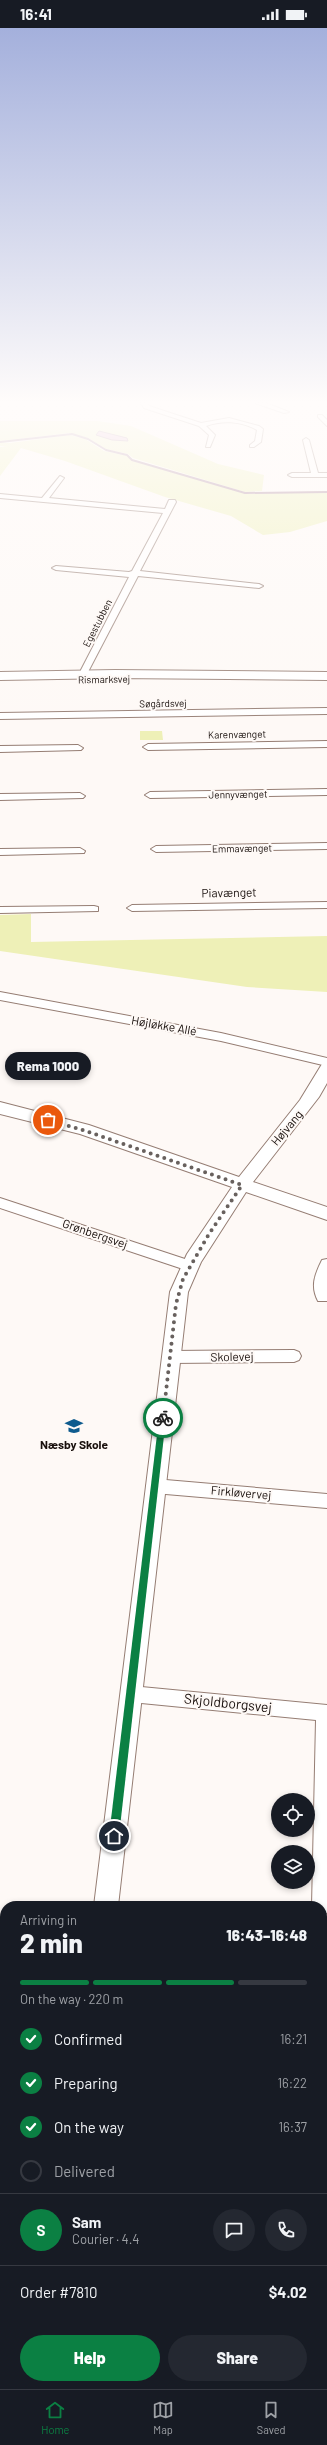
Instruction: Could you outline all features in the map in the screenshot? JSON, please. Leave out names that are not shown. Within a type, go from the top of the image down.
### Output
[{"type":"main road","name":"Rismarksvej","points":[[0,676],[327,676]]},
{"type":"main road","name":"Rismarksvej","points":[[0,681],[83,677]]},
{"type":"street","name":"Egestubben","points":[[83,677],[133,574],[166,513]]},
{"type":"street","points":[[56,568],[259,586]]},
{"type":"street","name":"Søgårdsvej","points":[[0,716],[327,711]]},
{"type":"street","name":"Karenvænget","points":[[148,747],[327,744]]},
{"type":"street","points":[[0,749],[78,748]]},
{"type":"street","name":"Jennyvænget","points":[[150,795],[327,792]]},
{"type":"street","points":[[0,797],[80,796]]},
{"type":"street","name":"Emmavænget","points":[[156,849],[327,846]]},
{"type":"street","points":[[0,852],[80,851]]},
{"type":"street","name":"Piavænget","points":[[132,908],[327,905]]},
{"type":"street","points":[[0,910],[94,909]]},
{"type":"street","name":"Højløkke Allé","points":[[0,996],[221,1037],[327,1062]]},
{"type":"street","name":"Højvang","points":[[242,1185],[304,1108],[317,1088],[327,1068]]},
{"type":"street","points":[[0,1108],[83,1130],[327,1214]]},
{"type":"street","points":[[107,1901],[176,1304],[183,1279],[189,1266],[242,1185]]},
{"type":"street","name":"Grønbergsvej","points":[[0,1203],[189,1266]]},
{"type":"street","points":[[323,1297],[320,1279],[327,1264]]},
{"type":"street","name":"Skolevej","points":[[170,1357],[294,1356]]},
{"type":"street","name":"Firkløvervej","points":[[154,1486],[327,1501]]},
{"type":"street","name":"Skjoldborgsvej","points":[[131,1694],[326,1713],[321,1901]]},
{"type":"green space","points":[[221,513],[327,513],[327,521],[290,532],[263,535],[231,516]]},
{"type":"green space","points":[[140,731],[162,731],[163,740],[140,740]]},
{"type":"green space","points":[[31,914],[31,942],[327,936],[327,992],[247,987],[0,951],[0,915]]},
{"type":"way so far","points":[[48,1120],[83,1130],[242,1185],[196,1255],[178,1292],[163,1418]]},
{"type":"place","name":"Rema 1000","points":[[48,1120]]},
{"type":"place","name":"Næsby Skole","points":[[74,1426]]},
{"type":"route","points":[[114,1836],[163,1418]]}]
